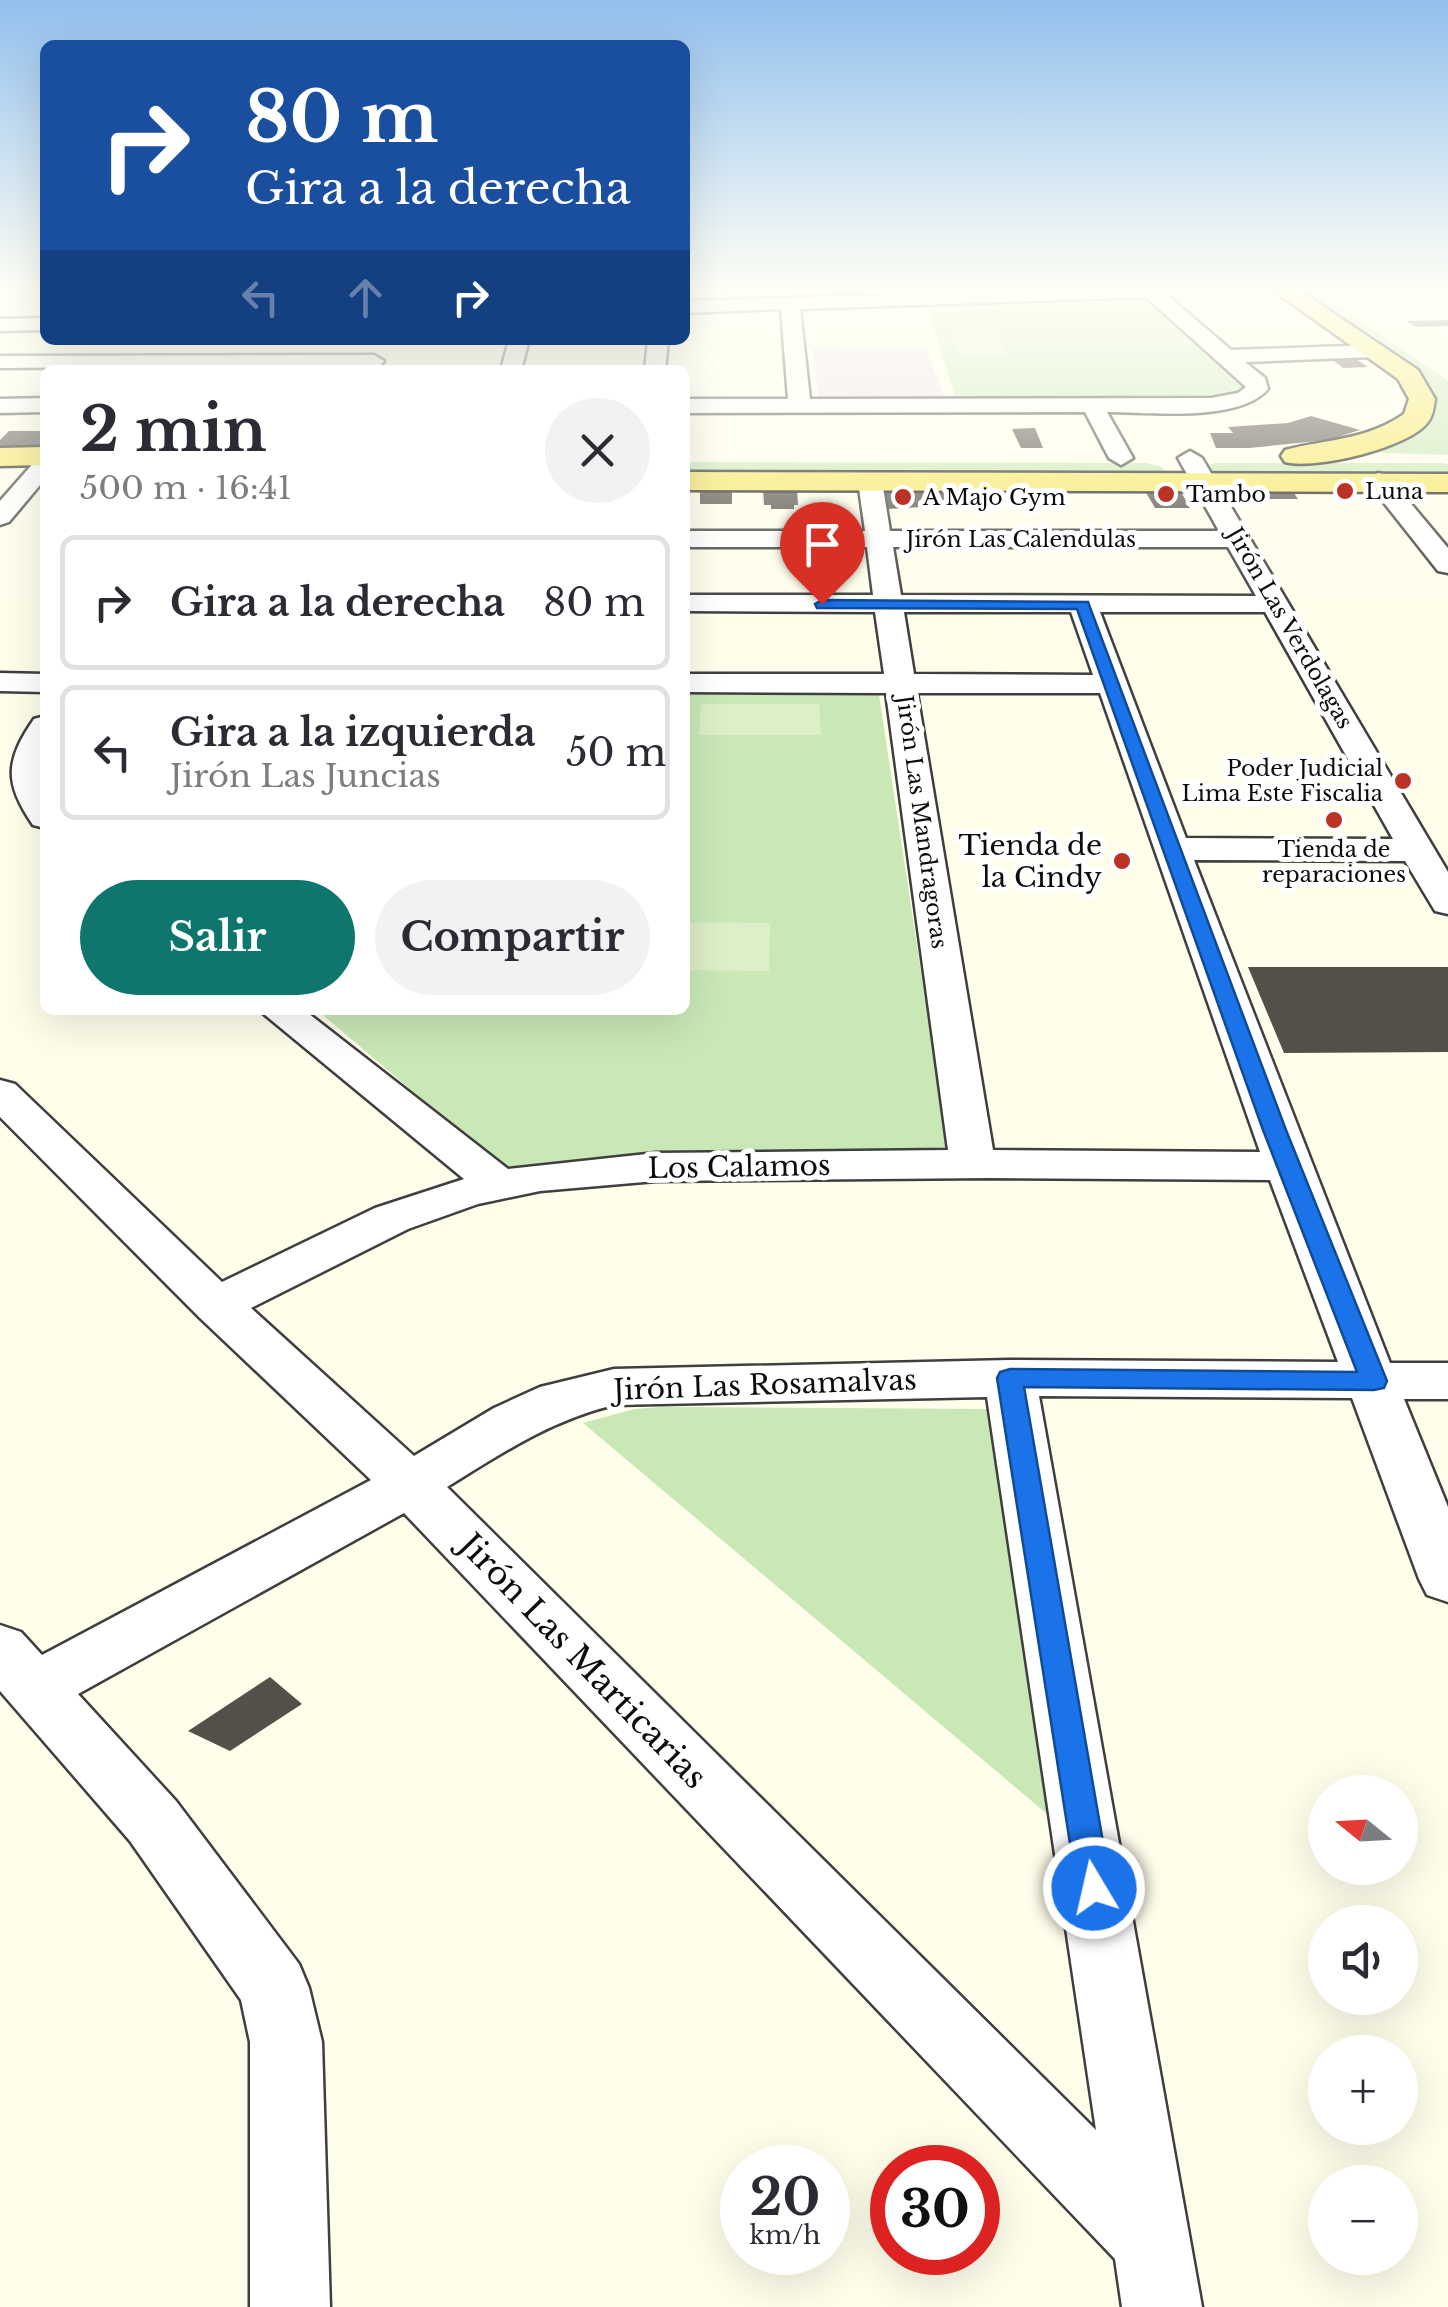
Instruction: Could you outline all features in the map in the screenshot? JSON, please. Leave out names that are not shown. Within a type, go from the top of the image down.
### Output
[{"type":"main road","points":[[690,480],[870,481],[1196,469],[1288,458],[1364,443],[1406,427],[1422,408],[1420,399]]},
{"type":"main road","points":[[690,457],[1121,458],[1196,469],[1448,483]]},
{"type":"main road","points":[[1288,458],[1448,459]]},
{"type":"street","points":[[799,399],[800,406]]},
{"type":"street","points":[[690,406],[1211,405],[1240,399]]},
{"type":"street","points":[[0,406],[40,405]]},
{"type":"street","points":[[1093,406],[1121,458]]},
{"type":"street","points":[[0,516],[23,468]]},
{"type":"street","name":"Jirón Las Verdolagas","points":[[1196,469],[1448,903]]},
{"type":"street","points":[[1378,480],[1448,565]]},
{"type":"street","name":"Jirón Las Mandragoras","points":[[870,481],[972,1163]]},
{"type":"street","points":[[1420,530],[1448,534]]},
{"type":"street","name":"Jirón Las Calendulas","points":[[690,538],[1237,539]]},
{"type":"street","points":[[690,603],[1277,604]]},
{"type":"street","points":[[1082,605],[1169,850],[1448,1578]]},
{"type":"street","points":[[0,682],[40,683]]},
{"type":"street","points":[[690,683],[1112,684]]},
{"type":"street","points":[[40,734],[26,757],[27,790],[40,810]]},
{"type":"street","points":[[1169,850],[1419,850]]},
{"type":"street","points":[[284,1015],[499,1184]]},
{"type":"street","name":"Jirón Las Marticarias","points":[[0,1093],[410,1484],[1152,2242]]},
{"type":"street","name":"Los Calamos","points":[[217,1304],[346,1240],[499,1184],[570,1173],[666,1167],[972,1163],[1288,1166]]},
{"type":"street","points":[[1010,1378],[1162,2307]]},
{"type":"street","name":"Jirón Las Rosamalvas","points":[[18,1668],[410,1484],[513,1421],[559,1400],[614,1387],[1010,1378],[1448,1381]]},
{"type":"street","points":[[18,1668],[153,1821],[274,1988],[286,2042],[290,2307]]},
{"type":"shaded area","points":[[818,399],[945,399],[818,400]]},
{"type":"green space","points":[[956,399],[1230,399],[1230,399],[957,403]]},
{"type":"green space","points":[[1437,399],[1448,399],[1448,455],[1354,452],[1406,434],[1429,419]]},
{"type":"green space","points":[[690,462],[1147,463],[1162,467],[1166,473],[690,477]]},
{"type":"green space","points":[[1441,463],[1448,464],[1448,479],[1213,474],[1210,465]]},
{"type":"green space","points":[[878,688],[948,1151],[652,1152],[504,1169],[323,1015],[690,1015],[690,689]]},
{"type":"green space","points":[[701,704],[819,704],[821,735],[699,735]]},
{"type":"green space","points":[[690,922],[770,923],[769,971],[690,970]]},
{"type":"green space","points":[[634,1409],[991,1409],[1059,1824],[583,1423]]},
{"type":"building","points":[[1311,416],[1360,430],[1328,440],[1249,448],[1216,448],[1210,433],[1233,433],[1228,427],[1288,423]]},
{"type":"building","points":[[1035,428],[1043,448],[1021,448],[1012,429]]},
{"type":"building","points":[[9,431],[40,431],[40,446],[0,446],[0,440]]},
{"type":"building","points":[[1289,486],[1298,499],[1234,499],[1228,489]]},
{"type":"building","points":[[883,488],[952,488],[957,505],[887,509]]},
{"type":"building","points":[[763,489],[797,489],[798,505],[794,509],[771,509],[771,505],[764,505]]},
{"type":"building","points":[[700,490],[732,490],[732,504],[700,504]]},
{"type":"building","points":[[1180,490],[1190,508],[1155,508],[1145,491]]},
{"type":"building","points":[[1248,967],[1448,967],[1448,1052],[1284,1053]]},
{"type":"building","points":[[270,1677],[302,1704],[230,1751],[188,1731]]},
{"type":"place","name":"Luna","points":[[1345,491]]},
{"type":"place","name":"Tambo","points":[[1166,494]]},
{"type":"place","name":"A Majo Gym","points":[[903,497]]},
{"type":"place","name":"Poder Judicial Lima Este Fiscalia","points":[[1403,781]]},
{"type":"place","name":"Tienda de reparaciones","points":[[1334,820]]},
{"type":"place","name":"Tienda de la Cindy","points":[[1122,861]]},
{"type":"route","points":[[822,604],[1082,605],[1274,1130],[1374,1381],[1010,1378],[1094,1888]]}]
